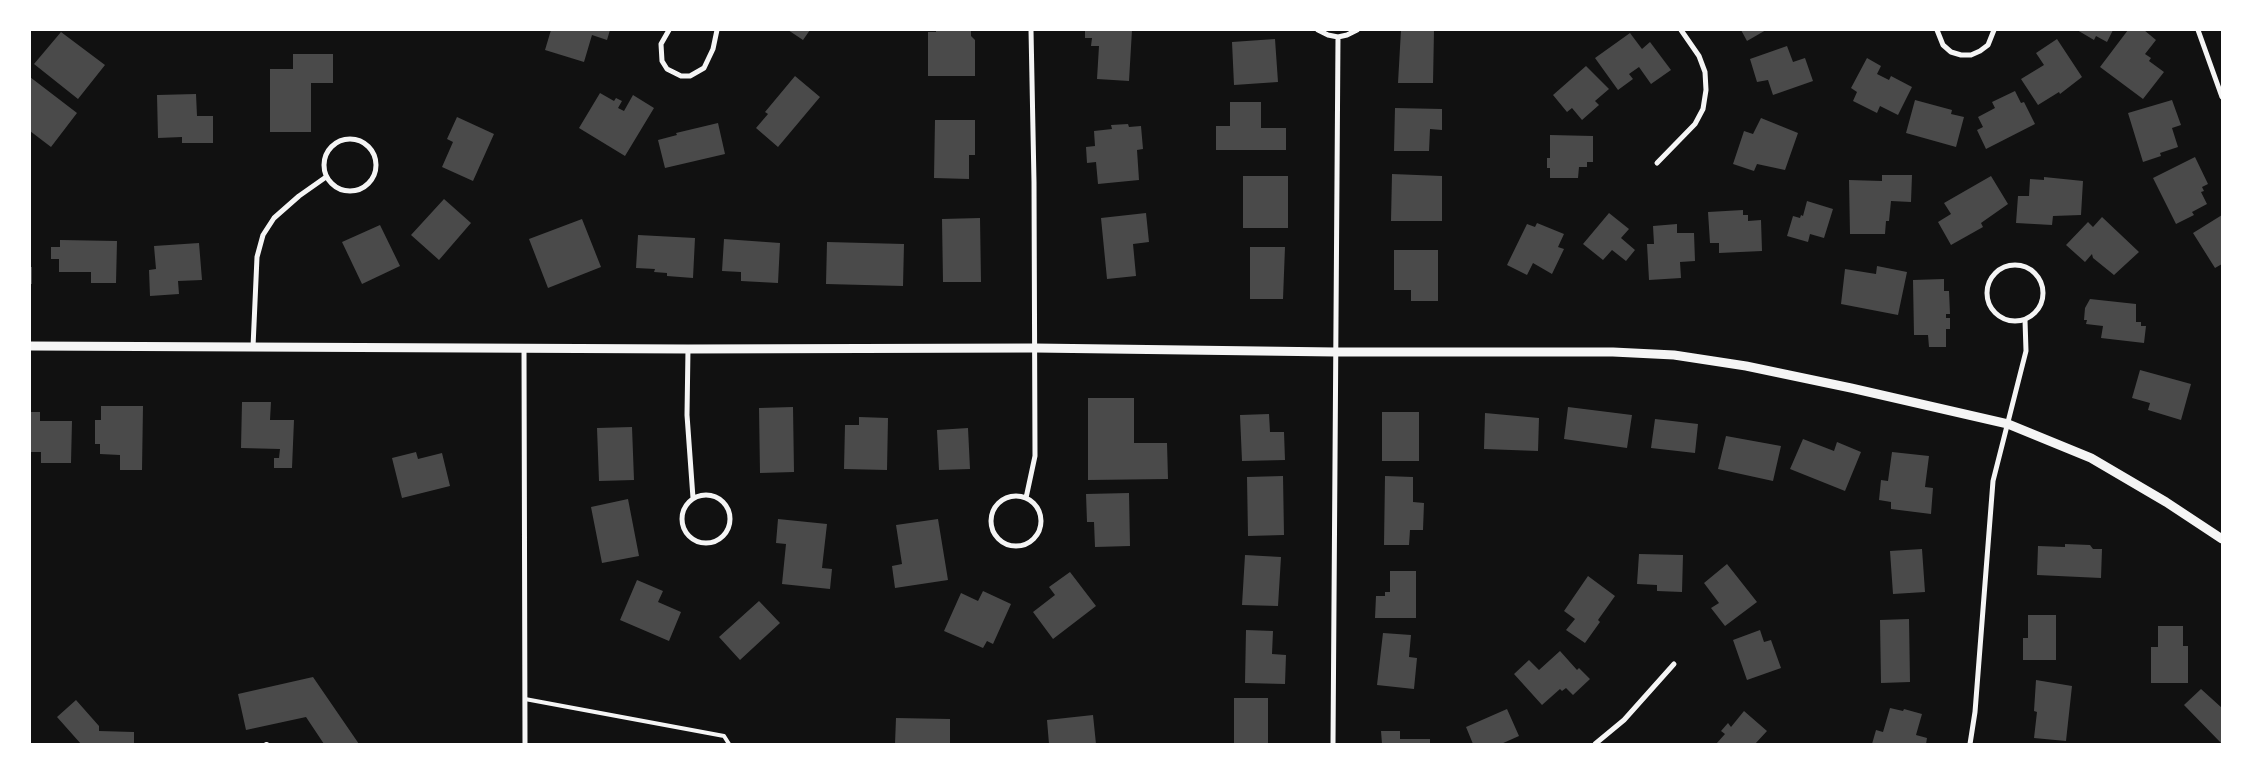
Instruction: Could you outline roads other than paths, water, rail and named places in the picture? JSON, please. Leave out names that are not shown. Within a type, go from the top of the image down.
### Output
[{"type":"street","points":[[669,30],[661,44],[662,61],[666,68],[682,76],[690,76],[704,68],[713,49],[717,30]]},
{"type":"street","points":[[1026,498],[1035,456],[1031,30]]},
{"type":"street","points":[[1318,30],[1338,37],[1357,30]]},
{"type":"street","points":[[1657,163],[1695,124],[1703,109],[1706,90],[1705,72],[1699,56],[1681,30]]},
{"type":"street","points":[[1937,30],[1943,45],[1951,52],[1961,55],[1971,55],[1988,45],[1994,30]]},
{"type":"street","points":[[2198,30],[2222,97]]},
{"type":"street","points":[[1332,744],[1338,37]]},
{"type":"street","points":[[342,140],[360,141],[373,154],[375,171],[372,180],[366,186],[348,192],[339,189],[326,177],[324,159],[328,151],[342,140]]},
{"type":"street","points":[[253,346],[257,258],[263,235],[280,213],[299,196],[326,177]]},
{"type":"street","points":[[2015,264],[2025,266],[2034,271],[2044,288],[2044,298],[2040,308],[2034,315],[2025,320],[2015,322],[2006,320],[1991,308],[1987,288],[1997,271],[2006,266],[2015,264]]},
{"type":"street","points":[[1970,744],[1975,712],[1993,481],[2026,350],[2025,320]]},
{"type":"street","points":[[30,346],[688,350],[1035,348],[1674,354],[1813,380],[2008,424],[2091,458],[2166,502],[2222,539]]},
{"type":"street","points":[[524,348],[525,744]]},
{"type":"street","points":[[688,350],[687,415],[694,498],[683,510],[683,527],[687,534],[702,543],[718,540],[729,527],[729,510],[718,498],[710,495],[694,498]]},
{"type":"street","points":[[1009,497],[1026,498],[1038,510],[1040,528],[1037,536],[1023,546],[1006,544],[993,532],[991,524],[995,507],[1009,497]]},
{"type":"street","points":[[1595,744],[1624,720],[1674,664]]},
{"type":"lane","points":[[525,699],[724,736],[729,744]]}]
